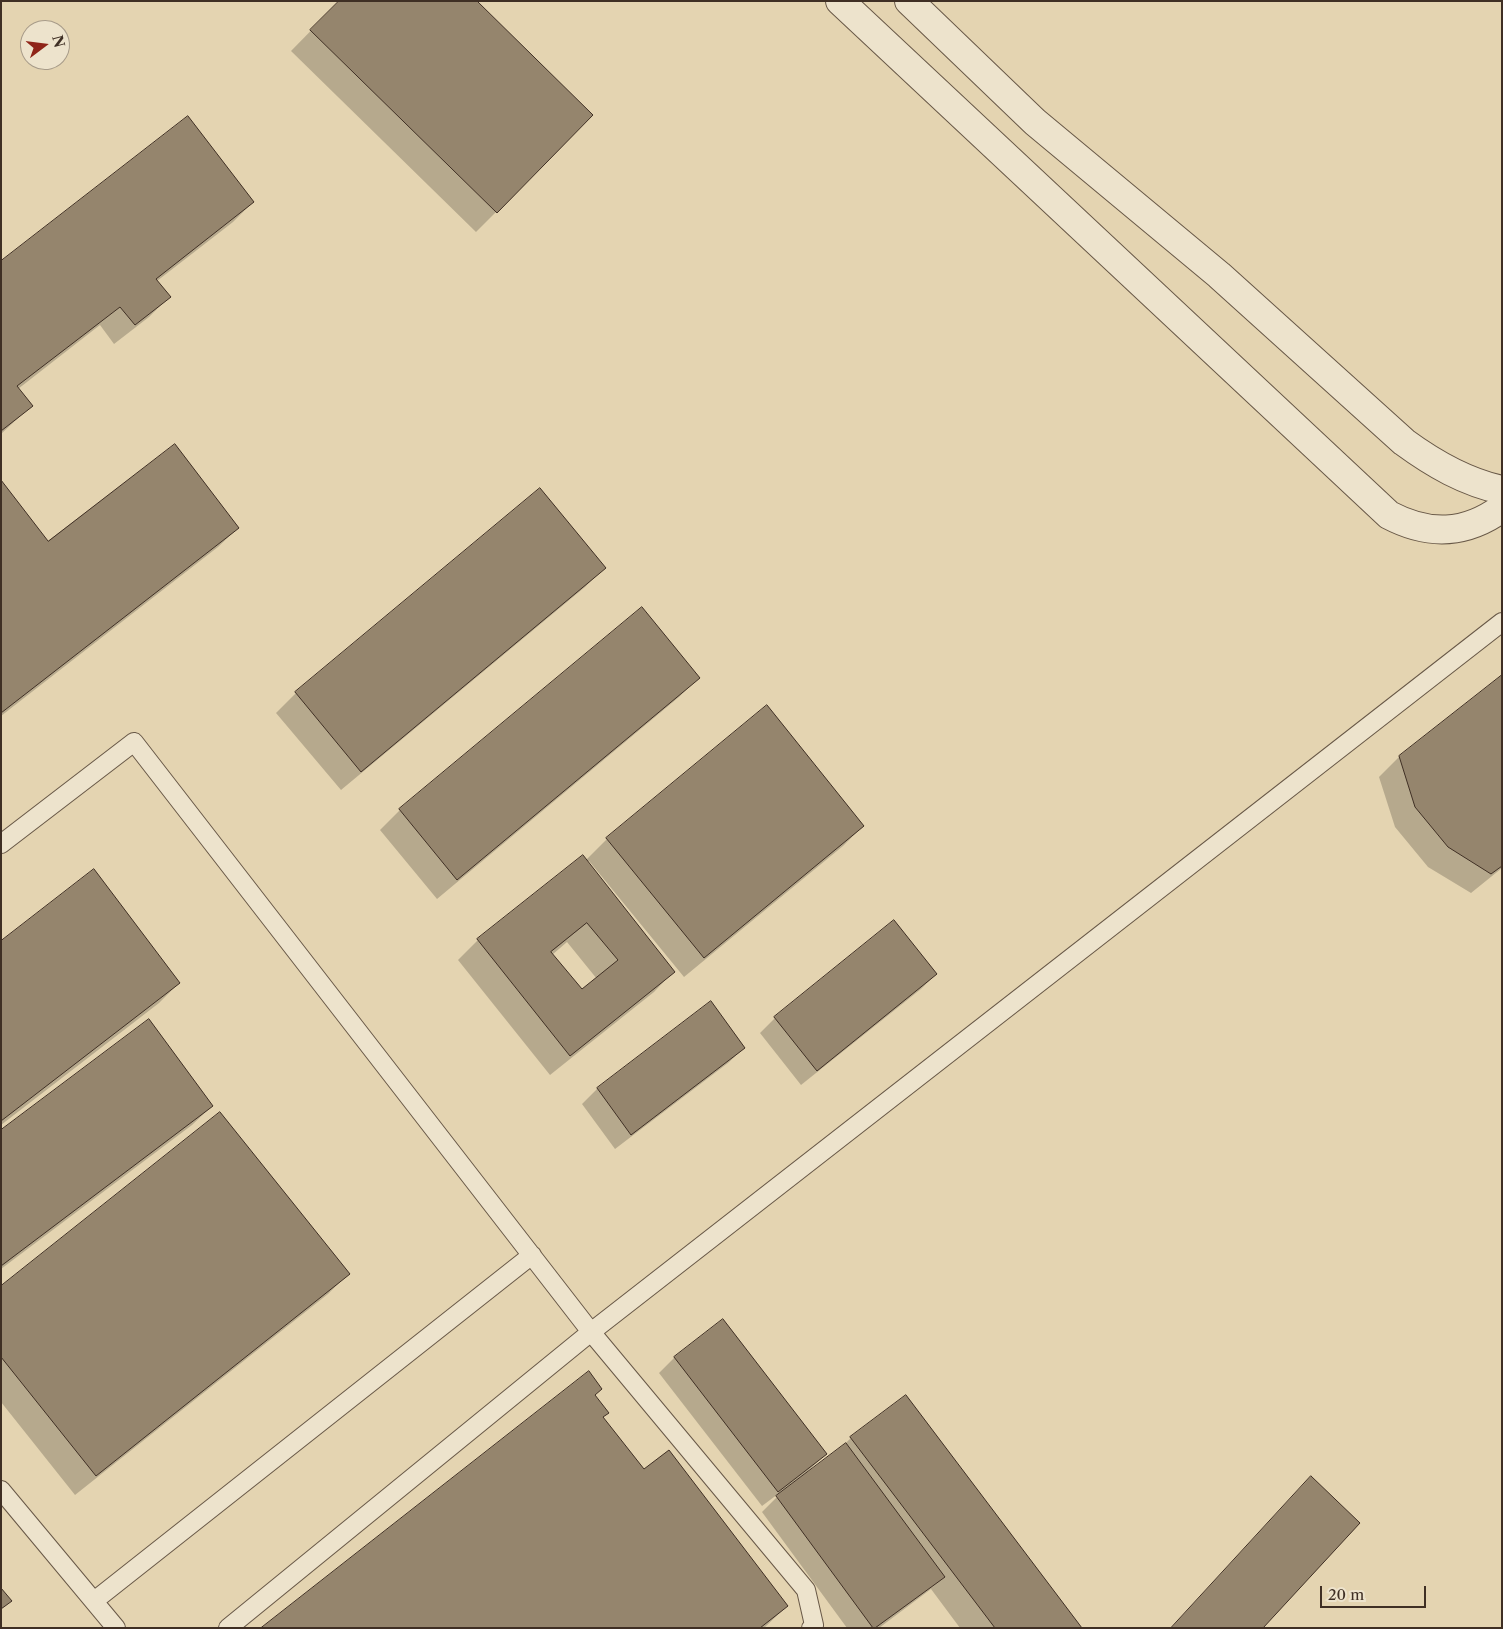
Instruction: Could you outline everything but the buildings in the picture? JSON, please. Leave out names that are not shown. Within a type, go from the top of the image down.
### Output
[{"type":"street","points":[[840,1],[1389,515],[1421,528],[1456,529],[1473,525],[1502,508]]},
{"type":"street","points":[[908,1],[1035,122],[1219,275],[1404,442],[1430,461],[1458,477],[1502,490]]},
{"type":"lane","points":[[228,1628],[591,1332],[1502,622]]},
{"type":"lane","points":[[1,844],[134,742],[591,1332],[806,1590],[814,1625],[812,1628]]},
{"type":"lane","points":[[94,1601],[532,1255]]},
{"type":"lane","points":[[1,1490],[116,1628]]}]
